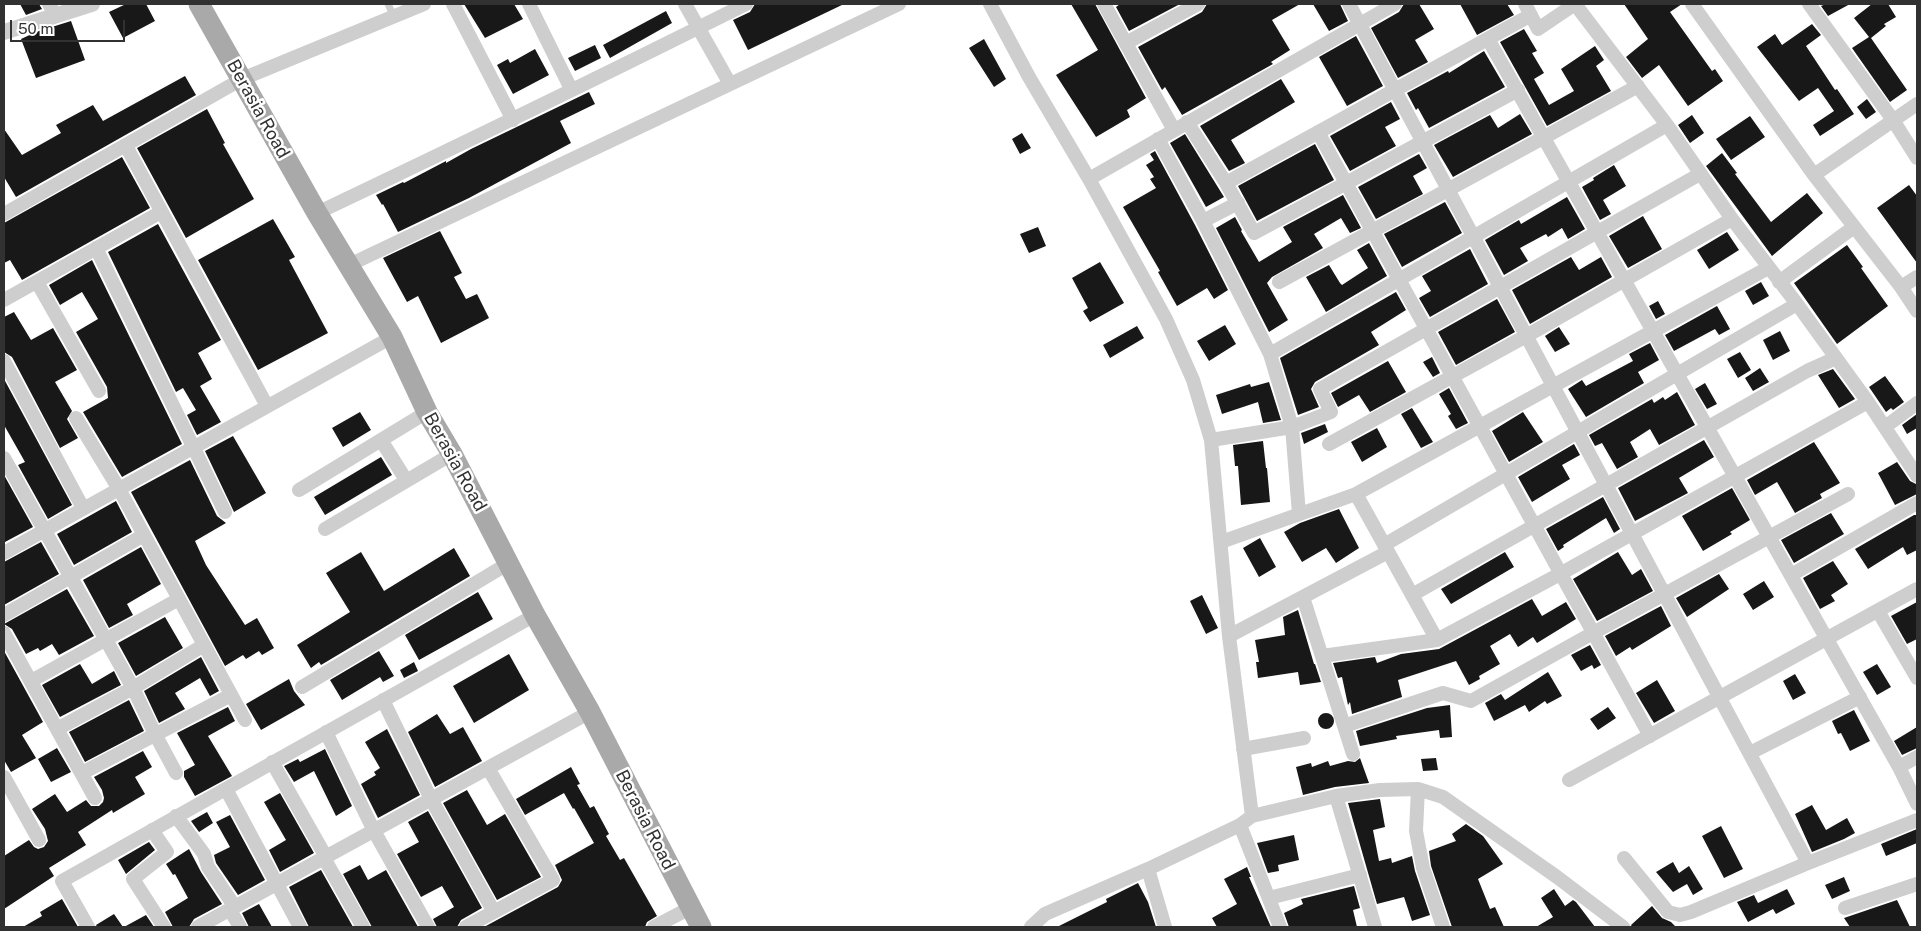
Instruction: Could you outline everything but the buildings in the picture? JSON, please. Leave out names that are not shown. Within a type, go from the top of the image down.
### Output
[{"type":"main road","name":"Berasia Road","points":[[199,4],[317,213],[392,337],[427,412],[452,454],[535,615],[590,712],[701,927]]},
{"type":"street","points":[[4,32],[52,10],[92,4]]},
{"type":"street","points":[[4,214],[242,80],[391,10],[424,4]]},
{"type":"street","points":[[453,4],[513,120]]},
{"type":"street","points":[[529,4],[571,89]]},
{"type":"street","points":[[685,4],[730,84]]},
{"type":"street","points":[[317,213],[513,120],[571,89],[746,4]]},
{"type":"street","points":[[349,265],[899,4]]},
{"type":"street","points":[[990,4],[1028,76],[1089,179],[1166,319],[1193,380],[1211,440],[1229,636],[1252,816]]},
{"type":"street","points":[[1104,4],[1174,130]]},
{"type":"street","points":[[1126,43],[1198,4]]},
{"type":"street","points":[[1349,4],[1528,335],[1808,862]]},
{"type":"street","points":[[1089,179],[1395,4]]},
{"type":"street","points":[[1226,183],[1488,38],[1528,9],[1538,29],[1575,4],[1667,125],[1732,220],[1797,304],[1868,402],[1917,476]]},
{"type":"street","points":[[1692,4],[1814,175],[1901,287],[1917,311]]},
{"type":"street","points":[[1811,5],[1893,120],[1917,158]]},
{"type":"street","points":[[1488,38],[1899,767],[1917,804]]},
{"type":"street","points":[[1279,282],[1638,86]]},
{"type":"street","points":[[1187,122],[1226,183],[1254,233],[1518,90]]},
{"type":"street","points":[[1814,175],[1917,104]]},
{"type":"street","points":[[1270,354],[1667,125]]},
{"type":"street","points":[[1318,132],[1650,736]]},
{"type":"street","points":[[1158,139],[1203,221],[1270,354],[1292,427],[1299,514]]},
{"type":"street","points":[[126,146],[267,406]]},
{"type":"street","points":[[1211,440],[1292,427],[1331,412],[1320,389],[1700,174]]},
{"type":"street","points":[[1203,221],[1238,203]]},
{"type":"street","points":[[4,300],[161,212]]},
{"type":"street","points":[[1329,444],[1732,220]]},
{"type":"street","points":[[1779,282],[1854,226]]},
{"type":"street","points":[[96,248],[225,512]]},
{"type":"street","points":[[1220,542],[1356,494],[1768,268]]},
{"type":"street","points":[[1901,287],[1917,277]]},
{"type":"street","points":[[37,282],[99,390]]},
{"type":"street","points":[[1229,636],[1303,597],[1506,474],[1797,304]]},
{"type":"street","points":[[4,552],[392,337]]},
{"type":"street","points":[[1412,595],[1807,371],[1836,358]]},
{"type":"street","points":[[4,361],[83,508]]},
{"type":"street","points":[[1322,656],[1437,640],[1736,477],[1868,402]]},
{"type":"street","points":[[1885,428],[1917,403]]},
{"type":"street","points":[[299,490],[427,412]]},
{"type":"street","points":[[76,418],[119,489],[245,720]]},
{"type":"street","points":[[381,440],[406,480]]},
{"type":"street","points":[[325,529],[452,454]]},
{"type":"street","points":[[4,458],[107,640],[176,773]]},
{"type":"street","points":[[1356,494],[1437,640]]},
{"type":"street","points":[[1344,726],[1443,693],[1471,702],[1848,494]]},
{"type":"street","points":[[1791,575],[1917,503]]},
{"type":"street","points":[[4,615],[144,535]]},
{"type":"street","points":[[302,687],[509,563]]},
{"type":"street","points":[[1569,780],[1917,589]]},
{"type":"street","points":[[1303,597],[1353,754]]},
{"type":"street","points":[[30,681],[179,599]]},
{"type":"street","points":[[1878,611],[1917,678]]},
{"type":"street","points":[[88,927],[62,880],[535,615]]},
{"type":"street","points":[[4,633],[95,798]]},
{"type":"street","points":[[57,729],[133,688],[204,645]]},
{"type":"street","points":[[82,773],[231,695]]},
{"type":"street","points":[[1750,753],[1860,698]]},
{"type":"street","points":[[382,700],[431,799],[494,912]]},
{"type":"street","points":[[198,927],[590,712]]},
{"type":"street","points":[[326,732],[374,831],[428,927]]},
{"type":"street","points":[[1243,749],[1304,738]]},
{"type":"street","points":[[1899,767],[1917,757]]},
{"type":"street","points":[[272,762],[363,927]]},
{"type":"street","points":[[466,927],[553,880],[488,768]]},
{"type":"street","points":[[4,777],[39,840]]},
{"type":"street","points":[[226,788],[300,927]]},
{"type":"street","points":[[1418,789],[1416,831],[1423,868],[1443,927]]},
{"type":"street","points":[[1031,927],[1045,914],[1148,869],[1240,825],[1252,816],[1336,796],[1380,790],[1418,789],[1443,797],[1557,877],[1623,927]]},
{"type":"street","points":[[1336,796],[1375,927]]},
{"type":"street","points":[[176,816],[204,854],[208,867],[232,908],[240,927]]},
{"type":"street","points":[[1624,858],[1668,912],[1680,915],[1808,862],[1917,820]]},
{"type":"street","points":[[1240,825],[1280,927]]},
{"type":"street","points":[[152,830],[167,852],[133,879],[164,927]]},
{"type":"street","points":[[1148,869],[1165,927]]},
{"type":"street","points":[[1268,898],[1360,875]]},
{"type":"street","points":[[1845,908],[1917,884]]},
{"type":"street","points":[[654,927],[690,908]]}]
